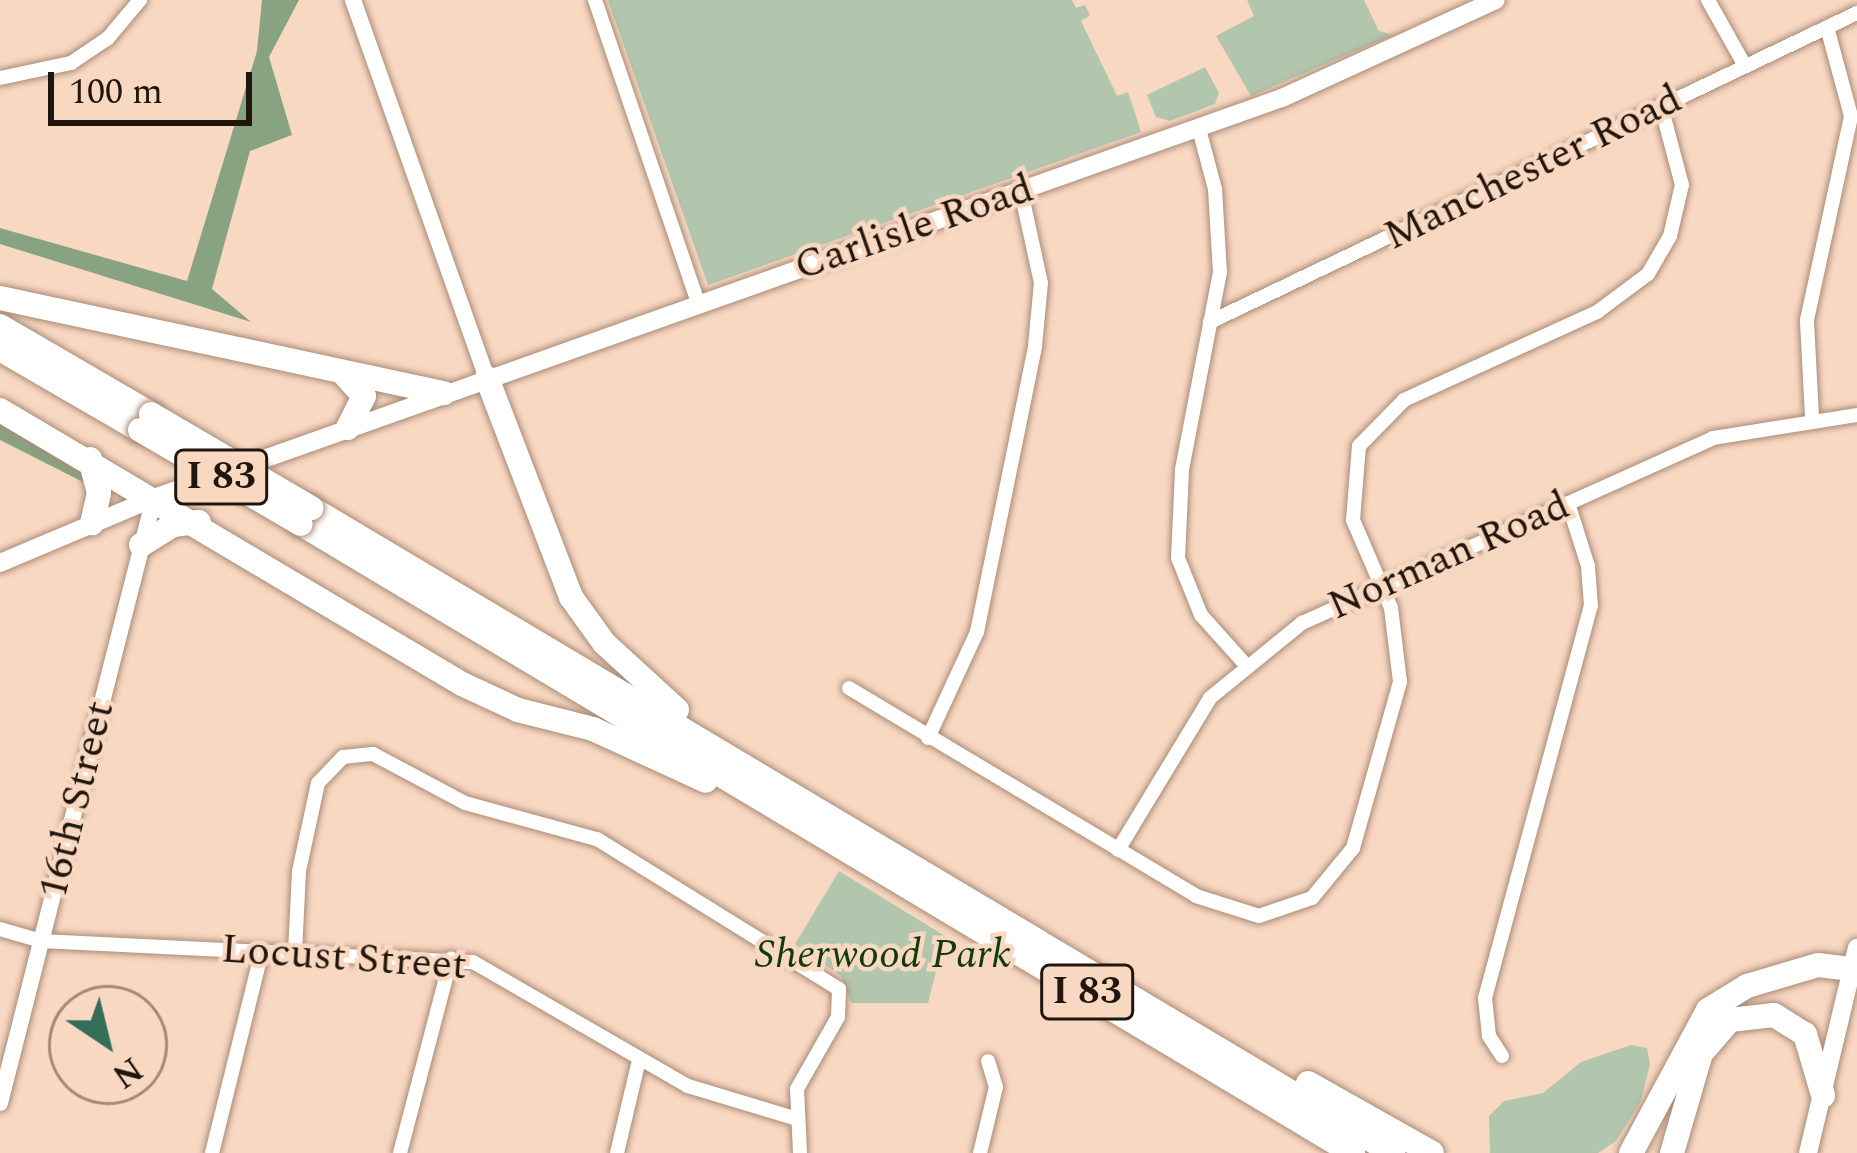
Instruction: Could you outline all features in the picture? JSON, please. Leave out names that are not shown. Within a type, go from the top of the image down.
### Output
[{"type":"highway","points":[[0,298],[445,393]]},
{"type":"highway","name":"I 83","points":[[0,326],[146,422],[306,516],[765,776],[912,866],[1395,1143]]},
{"type":"highway","name":"I 83","points":[[0,349],[146,422]]},
{"type":"highway","points":[[337,432],[364,396],[341,372]]},
{"type":"highway","points":[[487,378],[558,568],[588,623],[661,698],[765,776]]},
{"type":"highway","points":[[0,410],[199,522],[462,684],[518,710],[593,729],[820,833]]},
{"type":"highway","points":[[90,459],[99,494],[92,524]]},
{"type":"highway","name":"I 83","points":[[306,516],[820,833],[1353,1153]]},
{"type":"highway","points":[[141,544],[173,526],[199,522]]},
{"type":"highway","points":[[1672,1153],[1706,1030],[1736,1004],[1855,963]]},
{"type":"highway","points":[[1631,1153],[1708,1010],[1747,986],[1818,965],[1855,963]]},
{"type":"highway","points":[[1695,1063],[1730,1020],[1774,1016],[1809,1041],[1823,1094]]},
{"type":"highway","points":[[1395,1143],[1432,1153]]},
{"type":"highway","points":[[1395,1143],[1449,1153]]},
{"type":"main road","name":"Carlisle Road","points":[[0,563],[154,498],[1199,129],[1496,0]]},
{"type":"main road","points":[[1808,1153],[1855,963]]},
{"type":"street","points":[[0,78],[71,63],[108,38],[140,0]]},
{"type":"street","points":[[353,0],[487,378]]},
{"type":"street","points":[[596,0],[699,305]]},
{"type":"street","points":[[1708,0],[1745,66]]},
{"type":"street","name":"Manchester Road","points":[[1210,322],[1857,13]]},
{"type":"street","points":[[1812,417],[1807,320],[1851,116],[1827,27]]},
{"type":"street","points":[[849,688],[1118,850],[1245,915],[1296,907],[1328,886],[1353,848],[1400,682],[1399,637],[1353,520],[1359,446],[1404,400],[1597,312],[1648,274],[1670,236],[1682,185],[1661,106]]},
{"type":"street","points":[[1199,129],[1222,248],[1182,470],[1178,558],[1201,615],[1244,663]]},
{"type":"street","points":[[930,733],[976,632],[1035,346],[1042,284],[1022,191]]},
{"type":"street","name":"Norman Road","points":[[1118,850],[1200,711],[1244,663],[1302,623],[1713,438],[1812,417],[1857,416]]},
{"type":"street","name":"16th Street","points":[[0,1103],[154,498]]},
{"type":"street","points":[[1502,1056],[1489,1036],[1485,998],[1589,619],[1588,566],[1568,503]]},
{"type":"street","points":[[295,952],[299,872],[318,783],[343,757],[373,754],[465,803],[597,839],[832,980],[840,1010],[800,1080],[800,1153]]},
{"type":"street","name":"Locust Street","points":[[0,929],[41,941],[451,959],[506,976],[639,1060],[723,1101],[797,1119]]},
{"type":"street","points":[[212,1153],[262,951]]},
{"type":"street","points":[[400,1153],[451,959]]},
{"type":"street","points":[[617,1153],[639,1060]]},
{"type":"street","points":[[980,1153],[996,1087],[988,1061]]},
{"type":"green space","points":[[262,0],[299,0],[269,57],[292,135],[250,151],[212,289],[251,322],[0,244],[0,228],[187,281],[257,51]]},
{"type":"green space","points":[[608,0],[1072,0],[1076,8],[1085,5],[1090,15],[1081,21],[1117,96],[1128,92],[1141,132],[708,285]]},
{"type":"green space","points":[[1247,0],[1364,0],[1379,31],[1393,35],[1251,96],[1216,36],[1254,16]]},
{"type":"green space","points":[[1205,67],[1219,93],[1215,104],[1170,121],[1156,117],[1147,95]]},
{"type":"green space","points":[[0,418],[84,473],[93,487],[0,440]]},
{"type":"green space","name":"Sherwood Park","points":[[839,871],[945,936],[928,1003],[851,1003],[841,976],[795,944]]},
{"type":"green space","points":[[1631,1045],[1647,1048],[1650,1064],[1641,1101],[1616,1141],[1598,1153],[1490,1153],[1489,1116],[1504,1101],[1543,1093],[1581,1062]]}]
